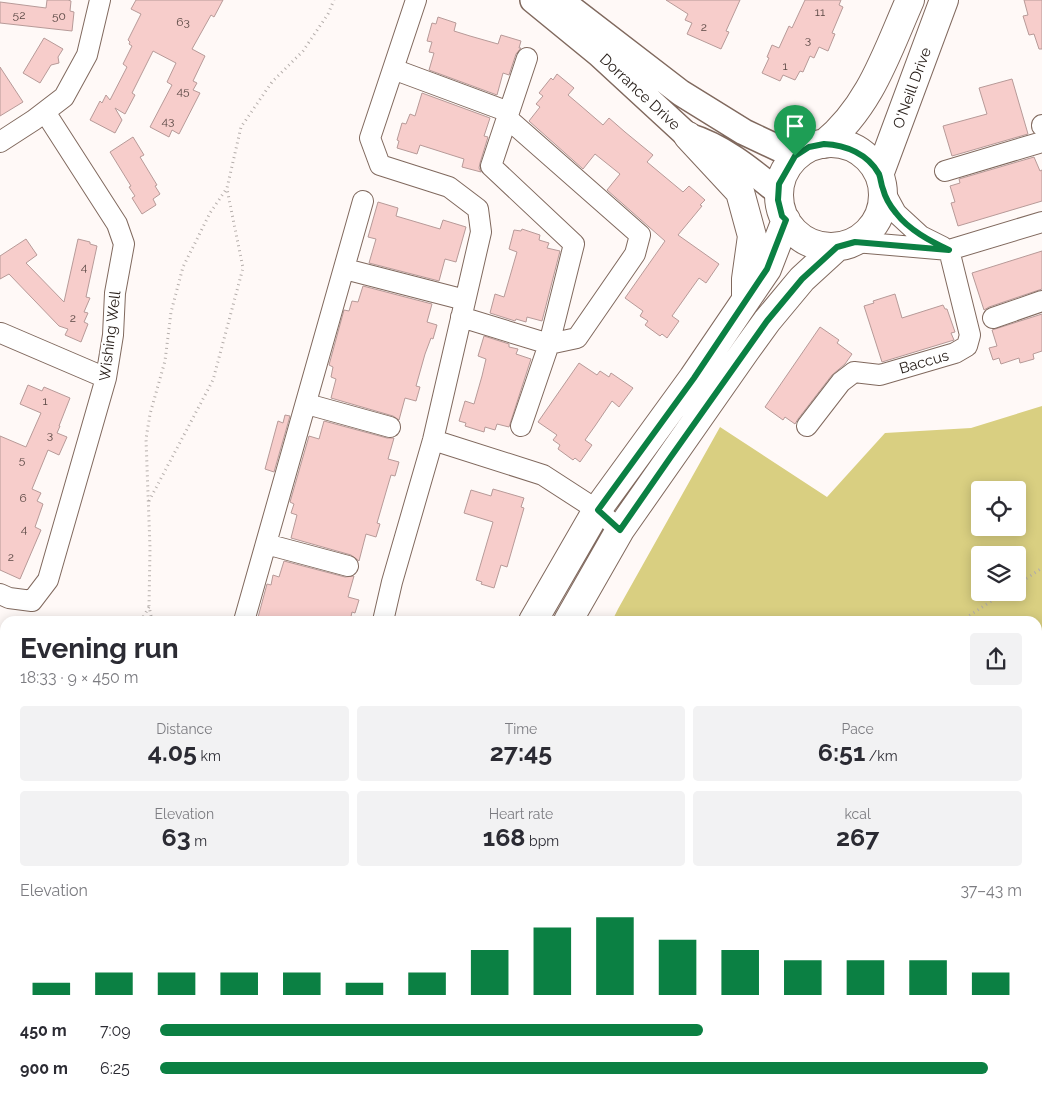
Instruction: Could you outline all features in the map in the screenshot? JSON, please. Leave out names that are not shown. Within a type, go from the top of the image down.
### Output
[{"type":"main road","points":[[824,144],[840,131],[871,90],[910,0]]},
{"type":"main road","name":"O'Neill Drive","points":[[571,616],[620,530],[767,321],[802,279],[846,245],[868,233],[878,219],[882,205],[881,182],[944,0]]},
{"type":"main road","points":[[688,136],[740,192],[752,236],[746,279],[746,300]]},
{"type":"main road","points":[[846,245],[820,244],[805,240],[792,229],[782,216],[778,200],[779,184],[795,156],[809,147],[824,144],[840,145],[855,151],[868,161],[881,182]]},
{"type":"main road","points":[[536,616],[598,510],[694,378],[767,269],[786,220]]},
{"type":"street","points":[[0,142],[64,97],[87,55],[100,0]]},
{"type":"street","points":[[384,616],[392,582],[433,440],[481,232],[478,209],[448,187],[380,165],[370,138],[416,0]]},
{"type":"street","name":"Dorrance Drive","points":[[533,0],[599,54],[688,136],[701,140],[731,157],[778,192]]},
{"type":"street","name":"Dorrance Drive","points":[[560,0],[681,93],[744,132],[795,156]]},
{"type":"street","points":[[521,426],[549,344],[574,244],[491,166],[527,58]]},
{"type":"street","points":[[345,268],[463,308],[549,344],[577,338],[635,254],[640,235],[508,115],[393,69]]},
{"type":"street","name":"Wishing Well","points":[[0,594],[9,598],[32,601],[48,580],[106,378],[113,335],[115,293],[124,244],[117,224],[45,112]]},
{"type":"street","points":[[945,171],[1042,142]]},
{"type":"street","points":[[881,182],[896,214],[921,236],[949,250]]},
{"type":"street","points":[[245,616],[363,201]]},
{"type":"street","points":[[846,245],[949,250],[1042,222]]},
{"type":"street","name":"Baccus","points":[[807,426],[841,382],[854,372],[880,375],[955,353],[967,346],[970,336],[949,250]]},
{"type":"street","points":[[993,318],[1042,301]]},
{"type":"street","points":[[1,333],[106,378]]},
{"type":"street","points":[[307,404],[390,427]]},
{"type":"street","points":[[433,440],[543,475],[598,510],[620,530]]},
{"type":"street","points":[[266,544],[348,566]]},
{"type":"path","points":[[151,616],[149,606],[146,439],[150,414],[166,361],[171,312],[184,267],[210,213],[227,188],[241,127],[272,82],[303,51],[328,14],[334,0]]},
{"type":"path","points":[[148,502],[213,380],[243,268],[227,188]]},
{"type":"path","points":[[1026,579],[1042,568]]},
{"type":"path","points":[[969,616],[991,601]]},
{"type":"path","points":[[144,616],[149,606]]},
{"type":"shaded area","points":[[1042,406],[1042,616],[614,616],[720,427],[827,497],[885,433],[971,428]]},
{"type":"building","points":[[47,0],[71,1],[70,11],[74,12],[72,31],[0,23],[0,2],[46,8]]},
{"type":"building","points":[[136,0],[223,0],[214,17],[211,15],[192,49],[205,56],[193,81],[197,83],[193,90],[200,93],[179,134],[172,130],[169,137],[150,127],[172,85],[167,82],[176,63],[153,51],[132,93],[135,95],[125,114],[115,108],[122,120],[115,133],[90,120],[100,101],[102,103],[106,95],[110,100],[127,67],[123,64],[132,46],[128,40],[141,14],[131,9]]},
{"type":"building","points":[[666,0],[740,0],[726,31],[729,32],[721,49],[687,34],[692,23],[685,20],[688,14]]},
{"type":"building","points":[[805,0],[841,0],[839,5],[843,7],[832,33],[835,34],[828,51],[819,47],[814,58],[810,56],[803,72],[800,71],[795,80],[783,75],[780,81],[762,73],[769,58],[767,57],[772,45],[779,48],[789,26],[792,28]]},
{"type":"building","points":[[1024,0],[1042,0],[1042,49],[1039,49],[1034,34],[1029,35],[1023,16],[1028,15]]},
{"type":"building","points":[[438,17],[456,23],[454,31],[470,36],[498,44],[501,35],[521,41],[519,48],[521,48],[516,54],[509,75],[503,73],[497,95],[429,70],[434,53],[429,52],[432,42],[427,41],[432,23],[436,24]]},
{"type":"building","points":[[44,38],[63,49],[58,57],[59,63],[51,65],[40,83],[23,73]]},
{"type":"building","points":[[0,67],[23,102],[0,116]]},
{"type":"building","points":[[557,74],[574,88],[568,95],[603,125],[609,118],[653,155],[647,162],[683,192],[689,186],[705,200],[678,235],[719,264],[706,283],[699,278],[672,316],[679,321],[667,338],[662,334],[660,336],[645,325],[648,321],[640,316],[643,311],[625,298],[665,241],[607,190],[620,174],[595,154],[583,169],[529,121],[540,107],[536,104],[543,96],[539,93],[551,78],[553,80]]},
{"type":"building","points":[[1012,79],[1028,134],[952,156],[943,126],[987,114],[979,88]]},
{"type":"building","points":[[422,93],[490,118],[484,136],[488,137],[479,168],[481,172],[462,167],[464,159],[420,145],[417,154],[397,148],[399,141],[397,140],[402,123],[406,124],[410,114],[415,116]]},
{"type":"building","points":[[133,137],[144,155],[140,157],[157,185],[155,186],[160,194],[153,199],[156,205],[142,214],[132,198],[135,196],[129,187],[131,186],[110,152]]},
{"type":"building","points":[[1034,157],[1040,171],[1042,170],[1042,201],[958,226],[951,203],[955,202],[950,186],[960,183],[959,179]]},
{"type":"building","points":[[378,202],[398,208],[396,216],[440,229],[443,220],[466,227],[456,262],[445,259],[439,281],[369,263],[376,239],[368,237]]},
{"type":"building","points":[[522,229],[540,235],[539,240],[549,243],[547,248],[560,251],[542,321],[527,317],[526,322],[516,319],[515,321],[490,313],[495,294],[504,297],[517,252],[509,249],[514,230],[521,231]]},
{"type":"building","points":[[26,239],[37,255],[26,263],[64,302],[78,239],[97,246],[86,297],[90,298],[84,312],[88,313],[84,322],[88,324],[81,342],[65,335],[68,329],[59,326],[9,274],[0,279],[0,256]]},
{"type":"building","points":[[1042,251],[1042,289],[984,310],[972,273]]},
{"type":"building","points":[[363,286],[432,304],[427,322],[437,325],[433,339],[431,338],[425,354],[416,386],[420,387],[416,401],[405,398],[399,420],[393,416],[331,398],[336,379],[331,377],[333,367],[329,365],[344,310],[349,311],[352,301],[358,302]]},
{"type":"building","points":[[895,294],[902,318],[943,305],[947,309],[955,332],[951,333],[954,340],[882,362],[864,306]]},
{"type":"building","points":[[1042,314],[1042,351],[1033,354],[1034,359],[1020,363],[1019,358],[1001,364],[999,358],[993,360],[989,348],[997,346],[992,330]]},
{"type":"building","points":[[820,327],[839,340],[837,343],[852,354],[845,364],[832,375],[795,424],[785,417],[783,420],[765,407]]},
{"type":"building","points":[[484,336],[509,344],[509,347],[518,349],[516,354],[531,359],[509,427],[497,424],[495,430],[485,427],[484,432],[465,426],[466,423],[459,421],[465,401],[474,404],[486,359],[478,356]]},
{"type":"building","points":[[579,363],[597,375],[600,371],[609,377],[611,373],[633,388],[619,407],[612,401],[585,440],[592,445],[580,462],[575,458],[573,460],[558,449],[560,445],[553,440],[557,435],[538,422]]},
{"type":"building","points":[[28,385],[42,391],[44,387],[70,398],[57,433],[67,437],[59,455],[48,450],[32,489],[41,493],[37,501],[43,504],[35,527],[41,530],[20,579],[0,570],[0,436],[26,447],[41,413],[20,404]]},
{"type":"building","points":[[285,415],[290,416],[274,472],[265,469],[278,421],[283,423]]},
{"type":"building","points":[[324,421],[387,438],[394,438],[388,459],[399,462],[395,476],[391,475],[377,523],[380,524],[376,537],[366,534],[359,561],[351,555],[291,538],[297,515],[291,513],[294,504],[290,502],[309,436],[319,439]]},
{"type":"building","points":[[493,489],[524,498],[521,507],[524,508],[507,567],[501,565],[494,588],[481,584],[482,582],[476,580],[493,522],[464,513],[471,490],[491,496]]},
{"type":"building","points":[[284,561],[345,577],[354,576],[348,597],[359,600],[355,613],[352,612],[351,616],[258,616],[267,584],[271,585],[273,575],[279,577]]},
{"type":"route","points":[[824,144],[840,145],[855,151],[868,161],[880,175],[882,189],[896,214],[921,236],[949,250],[855,242],[837,247],[802,279],[767,321],[620,530],[598,510],[694,378],[767,269],[786,220],[782,216],[778,200],[779,184],[795,156],[809,147],[824,144]]}]
